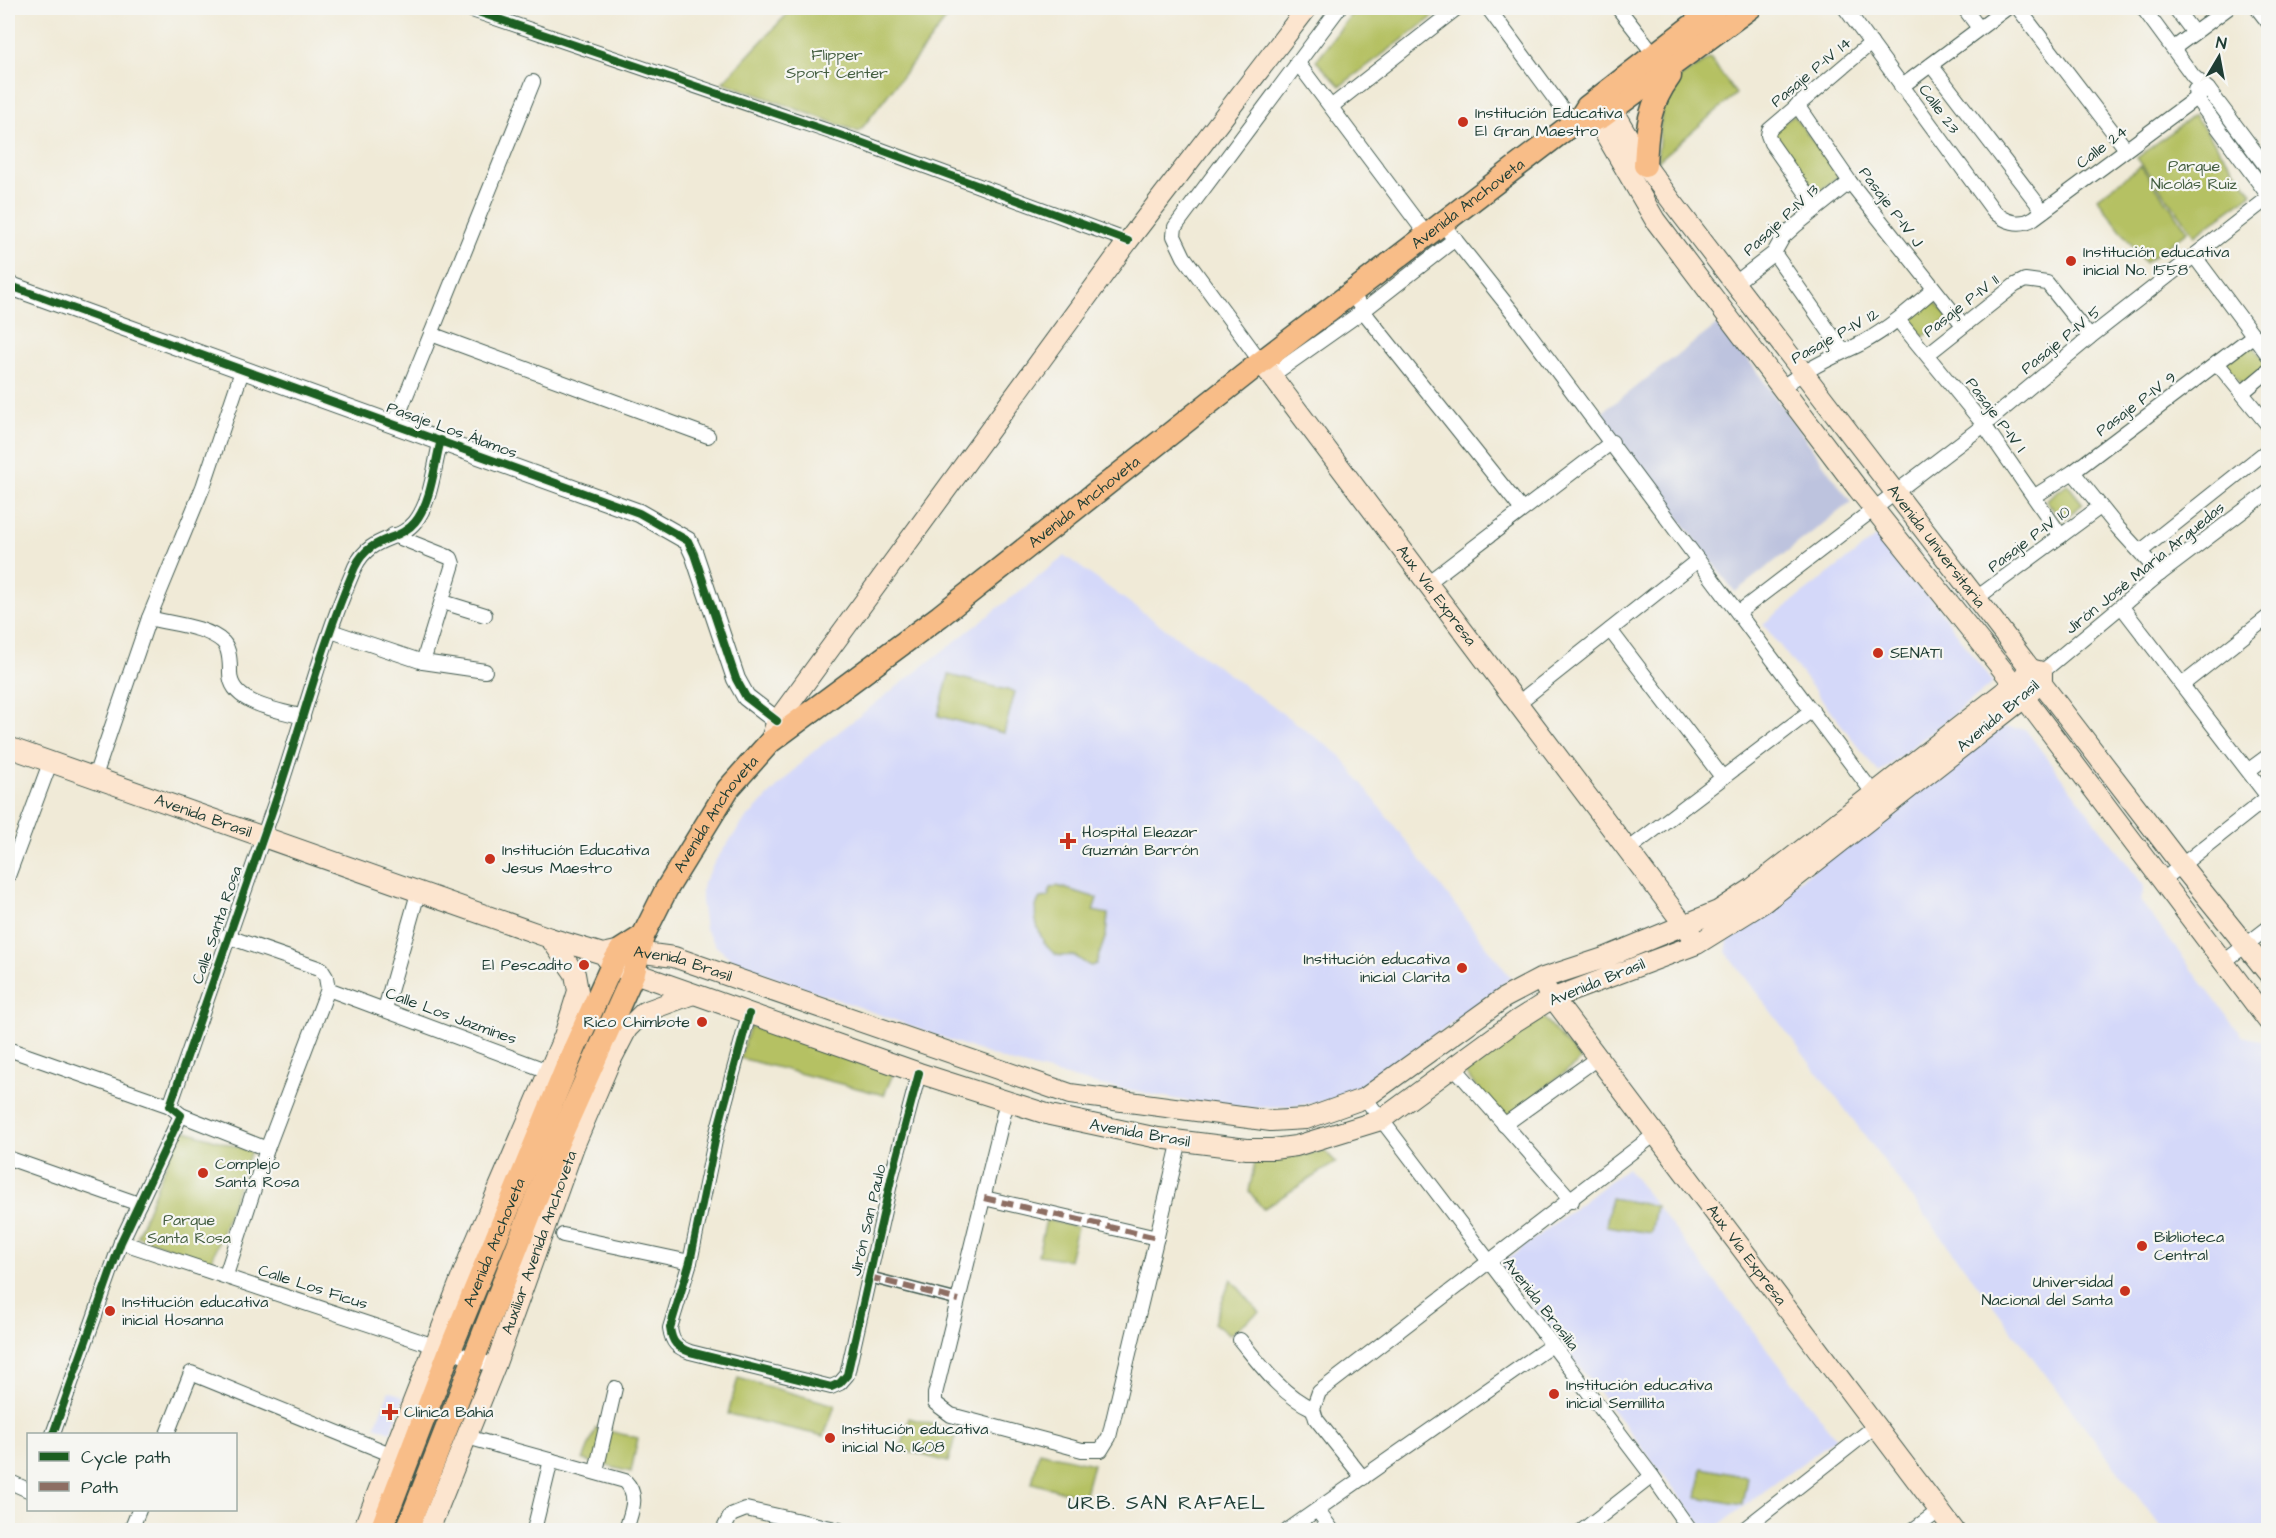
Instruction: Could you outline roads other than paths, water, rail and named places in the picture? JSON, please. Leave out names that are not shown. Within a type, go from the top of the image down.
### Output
[{"type":"main road","points":[[770,742],[777,721],[1128,241],[1307,8]]},
{"type":"main road","name":"Avenida Anchoveta","points":[[381,1530],[400,1458],[443,1347],[556,1073],[728,789],[770,742],[1358,302],[1592,111],[1654,54],[1715,8]]},
{"type":"main road","name":"Avenida Anchoveta","points":[[1592,111],[1680,62],[1750,8]]},
{"type":"main road","points":[[1645,165],[1648,118],[1654,100],[1680,62]]},
{"type":"main road","name":"Avenida Universitaria","points":[[1592,111],[1645,165],[1802,372],[2040,674],[2181,865],[2268,974]]},
{"type":"main road","name":"Avenida Universitaria","points":[[1592,111],[1655,220],[1781,388],[2019,691],[2225,961],[2268,1021]]},
{"type":"main road","name":"Aux. Vía Expresa","points":[[1266,369],[1426,584],[1686,925],[1697,944]]},
{"type":"main road","name":"Avenida Brasil","points":[[626,955],[693,994],[919,1073],[1078,1122],[1247,1149],[1296,1146],[1381,1120],[1551,999],[1697,944],[1763,903],[2040,674]]},
{"type":"main road","name":"Avenida Brasil","points":[[8,747],[550,938],[626,955],[674,957],[711,968],[1070,1094],[1247,1119],[1306,1119],[1365,1098],[1504,998],[1540,979],[1604,958],[1718,911],[1753,888],[1874,794],[2019,691]]},
{"type":"main road","points":[[550,938],[575,974],[578,991],[556,1073]]},
{"type":"main road","name":"Avenida Anchoveta","points":[[407,1530],[558,1142],[626,955]]},
{"type":"main road","name":"Aux. Vía Expresa","points":[[1540,979],[1551,999],[1596,1059],[1954,1530]]},
{"type":"main road","name":"Auxiliar Avenida Anchoveta","points":[[429,1530],[495,1366],[574,1146],[627,1029],[644,1011],[693,994]]},
{"type":"main road","points":[[1247,1119],[1247,1149]]},
{"type":"main road","points":[[363,1530],[400,1458]]},
{"type":"street","points":[[466,8],[860,142],[1128,241]]},
{"type":"street","points":[[1339,8],[1297,62],[1441,232],[1612,441],[1698,560],[1874,794]]},
{"type":"street","points":[[1332,106],[1457,8]]},
{"type":"street","points":[[1488,8],[1592,111]]},
{"type":"street","points":[[1618,8],[1654,54]]},
{"type":"street","name":"Calle 23","points":[[1845,8],[1993,210],[2004,219],[2013,222]]},
{"type":"street","points":[[1964,8],[1979,28]]},
{"type":"street","points":[[1901,87],[2007,8]]},
{"type":"street","points":[[2018,8],[2126,149]]},
{"type":"street","points":[[2143,8],[2193,76],[2268,197]]},
{"type":"street","points":[[2175,8],[2194,33]]},
{"type":"street","points":[[2174,48],[2194,33],[2208,13],[2228,8]]},
{"type":"street","points":[[2257,8],[2268,22]]},
{"type":"street","name":"Pasaje P-IV 14","points":[[1816,207],[1771,143],[1768,135],[1773,125],[1871,43]]},
{"type":"street","name":"Aux. Vía Expresa","points":[[1266,369],[1178,246],[1175,227],[1297,62]]},
{"type":"street","points":[[1931,65],[2043,211]]},
{"type":"street","points":[[395,423],[533,82]]},
{"type":"street","points":[[2202,93],[2268,169]]},
{"type":"street","name":"Calle 24","points":[[2013,222],[2028,222],[2202,93]]},
{"type":"street","name":"Pasaje P-IV J","points":[[1797,105],[1850,182],[1933,290],[1963,325]]},
{"type":"street","name":"Pasaje P-IV 13","points":[[1735,284],[1774,253],[1783,237],[1816,207],[1850,182]]},
{"type":"street","name":"Pasaje P-IV 5","points":[[1739,612],[1984,426],[2090,337],[2195,257],[2268,197]]},
{"type":"street","points":[[1774,253],[1843,351]]},
{"type":"street","points":[[2195,257],[2268,355]]},
{"type":"street","name":"Pasaje P-IV 11","points":[[1928,354],[2015,285],[2025,280],[2047,283],[2090,337]]},
{"type":"street","name":"Pasaje Los Álamos","points":[[8,285],[639,513],[688,541],[736,679],[746,697],[777,721]]},
{"type":"street","name":"Pasaje P-IV 12","points":[[1781,388],[1802,372],[1862,343],[1898,320],[1933,290]]},
{"type":"street","points":[[1358,302],[1522,510]]},
{"type":"street","name":"Pasaje P-IV I","points":[[1898,320],[1928,354],[1984,426],[2061,536]]},
{"type":"street","points":[[431,334],[708,436]]},
{"type":"street","name":"Pasaje P-IV 9","points":[[2035,496],[2073,472],[2254,335]]},
{"type":"street","points":[[2217,363],[2268,425]]},
{"type":"street","points":[[94,779],[149,618],[202,487],[242,371]]},
{"type":"street","points":[[2243,392],[2268,371]]},
{"type":"street","name":"Calle Santa Rosa","points":[[170,1106],[226,936],[356,564],[367,549],[407,529],[415,521],[426,500],[441,440]]},
{"type":"street","points":[[1426,584],[1612,441]]},
{"type":"street","points":[[2141,551],[2268,452]]},
{"type":"street","points":[[2073,472],[2100,507],[2160,574]]},
{"type":"street","name":"Jirón José María Arguedas","points":[[2040,674],[2160,574],[2268,492]]},
{"type":"street","name":"Pasaje P-IV 10","points":[[1978,597],[2100,507]]},
{"type":"street","points":[[393,535],[451,558],[453,564],[423,662]]},
{"type":"street","points":[[1518,703],[1698,560]]},
{"type":"street","points":[[443,602],[485,615]]},
{"type":"street","points":[[2122,607],[2268,797],[2163,880]]},
{"type":"street","points":[[2182,685],[2268,617]]},
{"type":"street","points":[[149,618],[210,634],[225,644],[230,658],[230,678],[235,692],[249,700],[303,717]]},
{"type":"street","points":[[1610,630],[1722,777]]},
{"type":"street","points":[[331,631],[423,662],[485,671]]},
{"type":"street","points":[[1629,849],[1812,710]]},
{"type":"street","points":[[2249,770],[2268,756]]},
{"type":"street","points":[[8,876],[50,763]]},
{"type":"street","points":[[385,1009],[418,893]]},
{"type":"street","points":[[2225,961],[2268,928]]},
{"type":"street","points":[[226,936],[321,969],[326,977],[327,989],[267,1149],[226,1275]]},
{"type":"street","name":"Calle Los Jazmines","points":[[327,989],[556,1073]]},
{"type":"street","points":[[563,1235],[690,1262],[716,1136],[749,1014]]},
{"type":"street","points":[[8,1049],[170,1106],[181,1115],[267,1149]]},
{"type":"street","points":[[1504,1125],[1596,1059]]},
{"type":"street","points":[[1454,1067],[1572,1201]]},
{"type":"street","name":"Jirón San Paulo","points":[[690,1262],[670,1328],[672,1339],[678,1347],[831,1387],[840,1383],[847,1375],[919,1073]]},
{"type":"street","name":"Avenida Brasilia","points":[[1365,1098],[1652,1476],[1690,1530]]},
{"type":"street","points":[[1007,1101],[934,1394],[935,1403],[941,1410],[1082,1450],[1101,1450],[1109,1437],[1180,1140]]},
{"type":"street","points":[[53,1433],[121,1242],[181,1115]]},
{"type":"street","points":[[1363,1478],[1324,1433],[1316,1419],[1313,1408],[1319,1392],[1331,1380],[1489,1264],[1654,1136]]},
{"type":"street","points":[[8,1158],[139,1204]]},
{"type":"street","points":[[984,1198],[1157,1238]]},
{"type":"street","name":"Calle Los Ficus","points":[[121,1242],[495,1366]]},
{"type":"street","points":[[869,1277],[959,1300]]},
{"type":"street","points":[[1239,1340],[1282,1389],[1294,1399],[1313,1408]]},
{"type":"street","points":[[1288,1530],[1552,1345]]},
{"type":"street","points":[[167,1433],[191,1373],[400,1458]]},
{"type":"street","points":[[596,1471],[615,1388]]},
{"type":"street","points":[[1743,1530],[1874,1427]]},
{"type":"street","points":[[467,1437],[596,1471],[625,1481],[632,1489],[634,1501],[627,1530]]},
{"type":"street","points":[[534,1530],[551,1460]]},
{"type":"street","points":[[1583,1530],[1652,1476]]},
{"type":"street","points":[[8,1481],[27,1490]]},
{"type":"street","points":[[723,1530],[730,1515],[746,1509],[840,1530]]},
{"type":"street","points":[[1317,1510],[1332,1530]]},
{"type":"street","points":[[131,1530],[138,1511]]},
{"type":"street","points":[[1913,1530],[1939,1511]]},
{"type":"place","name":"Institución Educativa El Gran Maestro","points":[[1463,122]]},
{"type":"place","name":"Institución educativa inicial No. 1558","points":[[2071,261]]},
{"type":"place","name":"SENATI","points":[[1878,653]]},
{"type":"place","name":"Hospital Eleazar Guzmán Barrón","points":[[1068,841]]},
{"type":"place","name":"Institución Educativa Jesus Maestro","points":[[490,859]]},
{"type":"place","name":"El Pescadito","points":[[584,965]]},
{"type":"place","name":"Institución educativa inicial Clarita","points":[[1462,968]]},
{"type":"place","name":"Rico Chimbote","points":[[702,1022]]},
{"type":"place","name":"Complejo Santa Rosa","points":[[203,1173]]},
{"type":"place","name":"Biblioteca Central","points":[[2142,1246]]},
{"type":"place","name":"Universidad Nacional del Santa","points":[[2125,1291]]},
{"type":"place","name":"Institución educativa inicial Hosanna","points":[[110,1311]]},
{"type":"place","name":"Institución educativa inicial Semillita","points":[[1554,1394]]},
{"type":"place","name":"Clinica Bahia","points":[[390,1412]]},
{"type":"place","name":"Institución educativa inicial No. 1608","points":[[830,1438]]},
{"type":"district","name":"URB. SAN RAFAEL","points":[[1167,1503]]},
{"type":"park label","name":"Flipper Sport Center","points":[[837,64]]},
{"type":"park label","name":"Parque Nicolás Ruiz","points":[[2194,175]]},
{"type":"park label","name":"Parque Santa Rosa","points":[[189,1229]]}]
